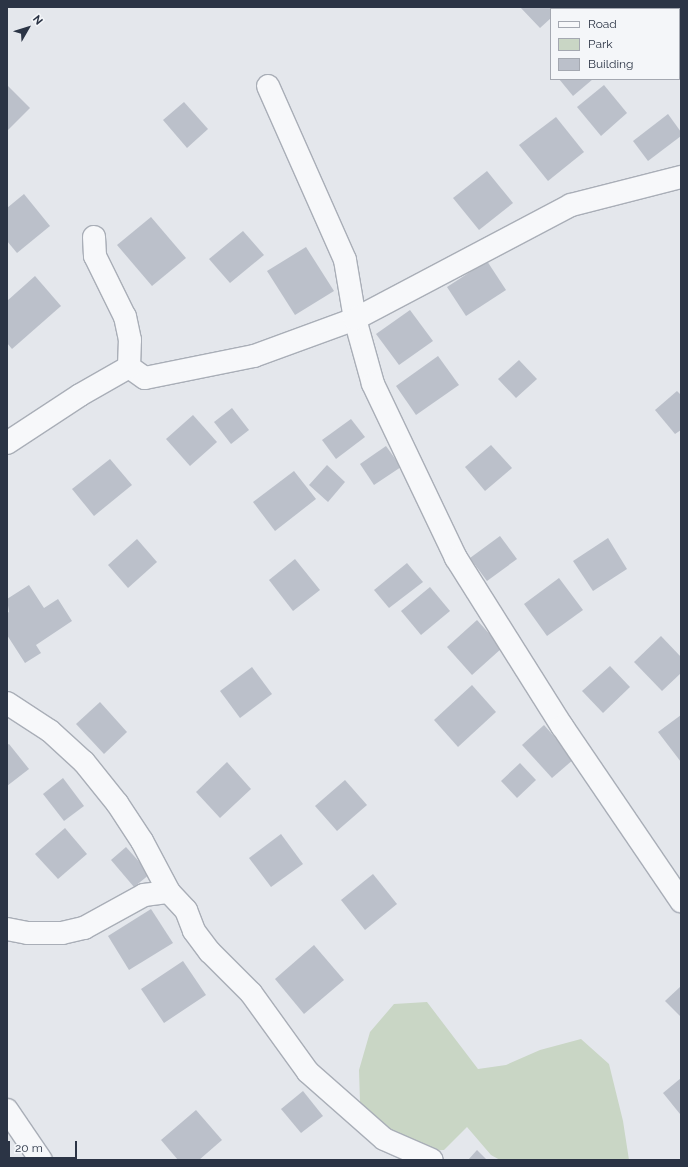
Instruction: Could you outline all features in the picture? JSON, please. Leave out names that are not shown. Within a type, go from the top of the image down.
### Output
[{"type":"street","points":[[268,86],[345,260],[355,319],[374,384],[456,558],[562,726],[681,901]]},
{"type":"street","points":[[129,367],[145,378],[246,357],[355,319],[571,205],[681,177]]},
{"type":"street","points":[[94,237],[95,256],[124,317],[130,340],[129,367]]},
{"type":"street","points":[[7,443],[80,395],[129,367]]},
{"type":"street","points":[[7,703],[50,731],[84,762],[117,804],[142,841],[169,892],[186,910],[194,931],[210,952],[251,993],[308,1072],[384,1139],[432,1160]]},
{"type":"street","points":[[7,929],[28,933],[62,933],[84,928],[144,895],[169,892]]},
{"type":"street","points":[[7,1110],[41,1160]]},
{"type":"green space","points":[[427,1002],[478,1069],[506,1065],[540,1050],[581,1039],[609,1064],[623,1121],[629,1160],[500,1160],[491,1155],[467,1127],[444,1150],[421,1151],[402,1142],[360,1102],[359,1070],[370,1032],[394,1004]]},
{"type":"building","points":[[520,7],[563,7],[550,8],[550,19],[540,28]]},
{"type":"building","points":[[560,80],[592,80],[573,96]]},
{"type":"building","points":[[7,85],[30,108],[7,131]]},
{"type":"building","points":[[604,85],[627,113],[601,136],[577,107]]},
{"type":"building","points":[[184,102],[208,129],[187,148],[163,120]]},
{"type":"building","points":[[668,114],[681,132],[681,136],[648,161],[633,141]]},
{"type":"building","points":[[556,117],[584,152],[548,181],[519,145]]},
{"type":"building","points":[[487,171],[513,203],[479,230],[453,198]]},
{"type":"building","points":[[24,194],[50,226],[17,253],[7,241],[7,208]]},
{"type":"building","points":[[151,217],[186,258],[152,286],[117,245]]},
{"type":"building","points":[[243,231],[264,255],[230,283],[209,259]]},
{"type":"building","points":[[306,247],[334,291],[295,315],[267,271]]},
{"type":"building","points":[[487,261],[506,290],[466,316],[447,287]]},
{"type":"building","points":[[35,276],[61,306],[12,349],[7,343],[7,301]]},
{"type":"building","points":[[410,310],[433,341],[399,365],[376,334]]},
{"type":"building","points":[[438,356],[459,385],[416,415],[396,386]]},
{"type":"building","points":[[519,360],[537,379],[516,398],[498,379]]},
{"type":"building","points":[[677,391],[681,395],[681,430],[675,434],[655,410]]},
{"type":"building","points":[[232,408],[249,430],[231,444],[214,422]]},
{"type":"building","points":[[193,415],[217,442],[190,466],[166,439]]},
{"type":"building","points":[[351,419],[365,437],[336,459],[322,440]]},
{"type":"building","points":[[491,445],[512,468],[485,491],[465,467]]},
{"type":"building","points":[[386,446],[401,467],[374,485],[360,464]]},
{"type":"building","points":[[110,459],[132,485],[94,516],[72,489]]},
{"type":"building","points":[[327,465],[345,482],[328,502],[309,485]]},
{"type":"building","points":[[294,471],[316,499],[275,531],[253,502]]},
{"type":"building","points":[[500,536],[517,559],[487,581],[470,558]]},
{"type":"building","points":[[608,538],[627,569],[593,591],[573,561]]},
{"type":"building","points":[[137,539],[157,562],[128,588],[108,565]]},
{"type":"building","points":[[295,559],[320,590],[293,611],[269,580]]},
{"type":"building","points":[[407,563],[423,582],[389,608],[374,590]]},
{"type":"building","points":[[559,578],[583,610],[547,636],[524,604]]},
{"type":"building","points":[[29,585],[44,608],[58,599],[72,621],[36,645],[41,653],[25,663],[7,635],[7,613],[9,612],[7,599]]},
{"type":"building","points":[[430,587],[450,611],[421,635],[401,611]]},
{"type":"building","points":[[477,620],[502,648],[472,675],[447,647]]},
{"type":"building","points":[[661,636],[681,657],[681,673],[662,691],[634,662]]},
{"type":"building","points":[[610,666],[630,687],[603,713],[582,691]]},
{"type":"building","points":[[252,667],[272,694],[240,718],[220,691]]},
{"type":"building","points":[[472,685],[496,712],[458,747],[434,720]]},
{"type":"building","points":[[100,702],[127,732],[104,754],[76,724]]},
{"type":"building","points":[[681,715],[681,762],[658,732]]},
{"type":"building","points":[[544,725],[574,759],[552,778],[522,745]]},
{"type":"building","points":[[9,744],[29,769],[7,786],[7,745]]},
{"type":"building","points":[[227,762],[251,789],[220,818],[196,792]]},
{"type":"building","points":[[520,763],[536,780],[517,798],[501,781]]},
{"type":"building","points":[[63,778],[84,806],[64,821],[43,794]]},
{"type":"building","points":[[345,780],[367,805],[337,831],[315,806]]},
{"type":"building","points":[[65,828],[87,854],[58,879],[35,854]]},
{"type":"building","points":[[281,834],[303,864],[271,887],[249,858]]},
{"type":"building","points":[[126,847],[150,874],[134,887],[111,860]]},
{"type":"building","points":[[373,874],[397,904],[365,930],[341,900]]},
{"type":"building","points":[[151,909],[173,943],[129,970],[108,936]]},
{"type":"building","points":[[314,945],[344,980],[304,1014],[275,979]]},
{"type":"building","points":[[183,961],[206,995],[164,1023],[141,989]]},
{"type":"building","points":[[681,986],[681,1017],[665,1001]]},
{"type":"building","points":[[681,1078],[681,1113],[680,1114],[663,1093]]},
{"type":"building","points":[[303,1091],[323,1116],[301,1133],[281,1109]]},
{"type":"building","points":[[196,1110],[222,1140],[199,1160],[178,1160],[161,1140]]},
{"type":"building","points":[[477,1150],[487,1160],[468,1160]]}]
